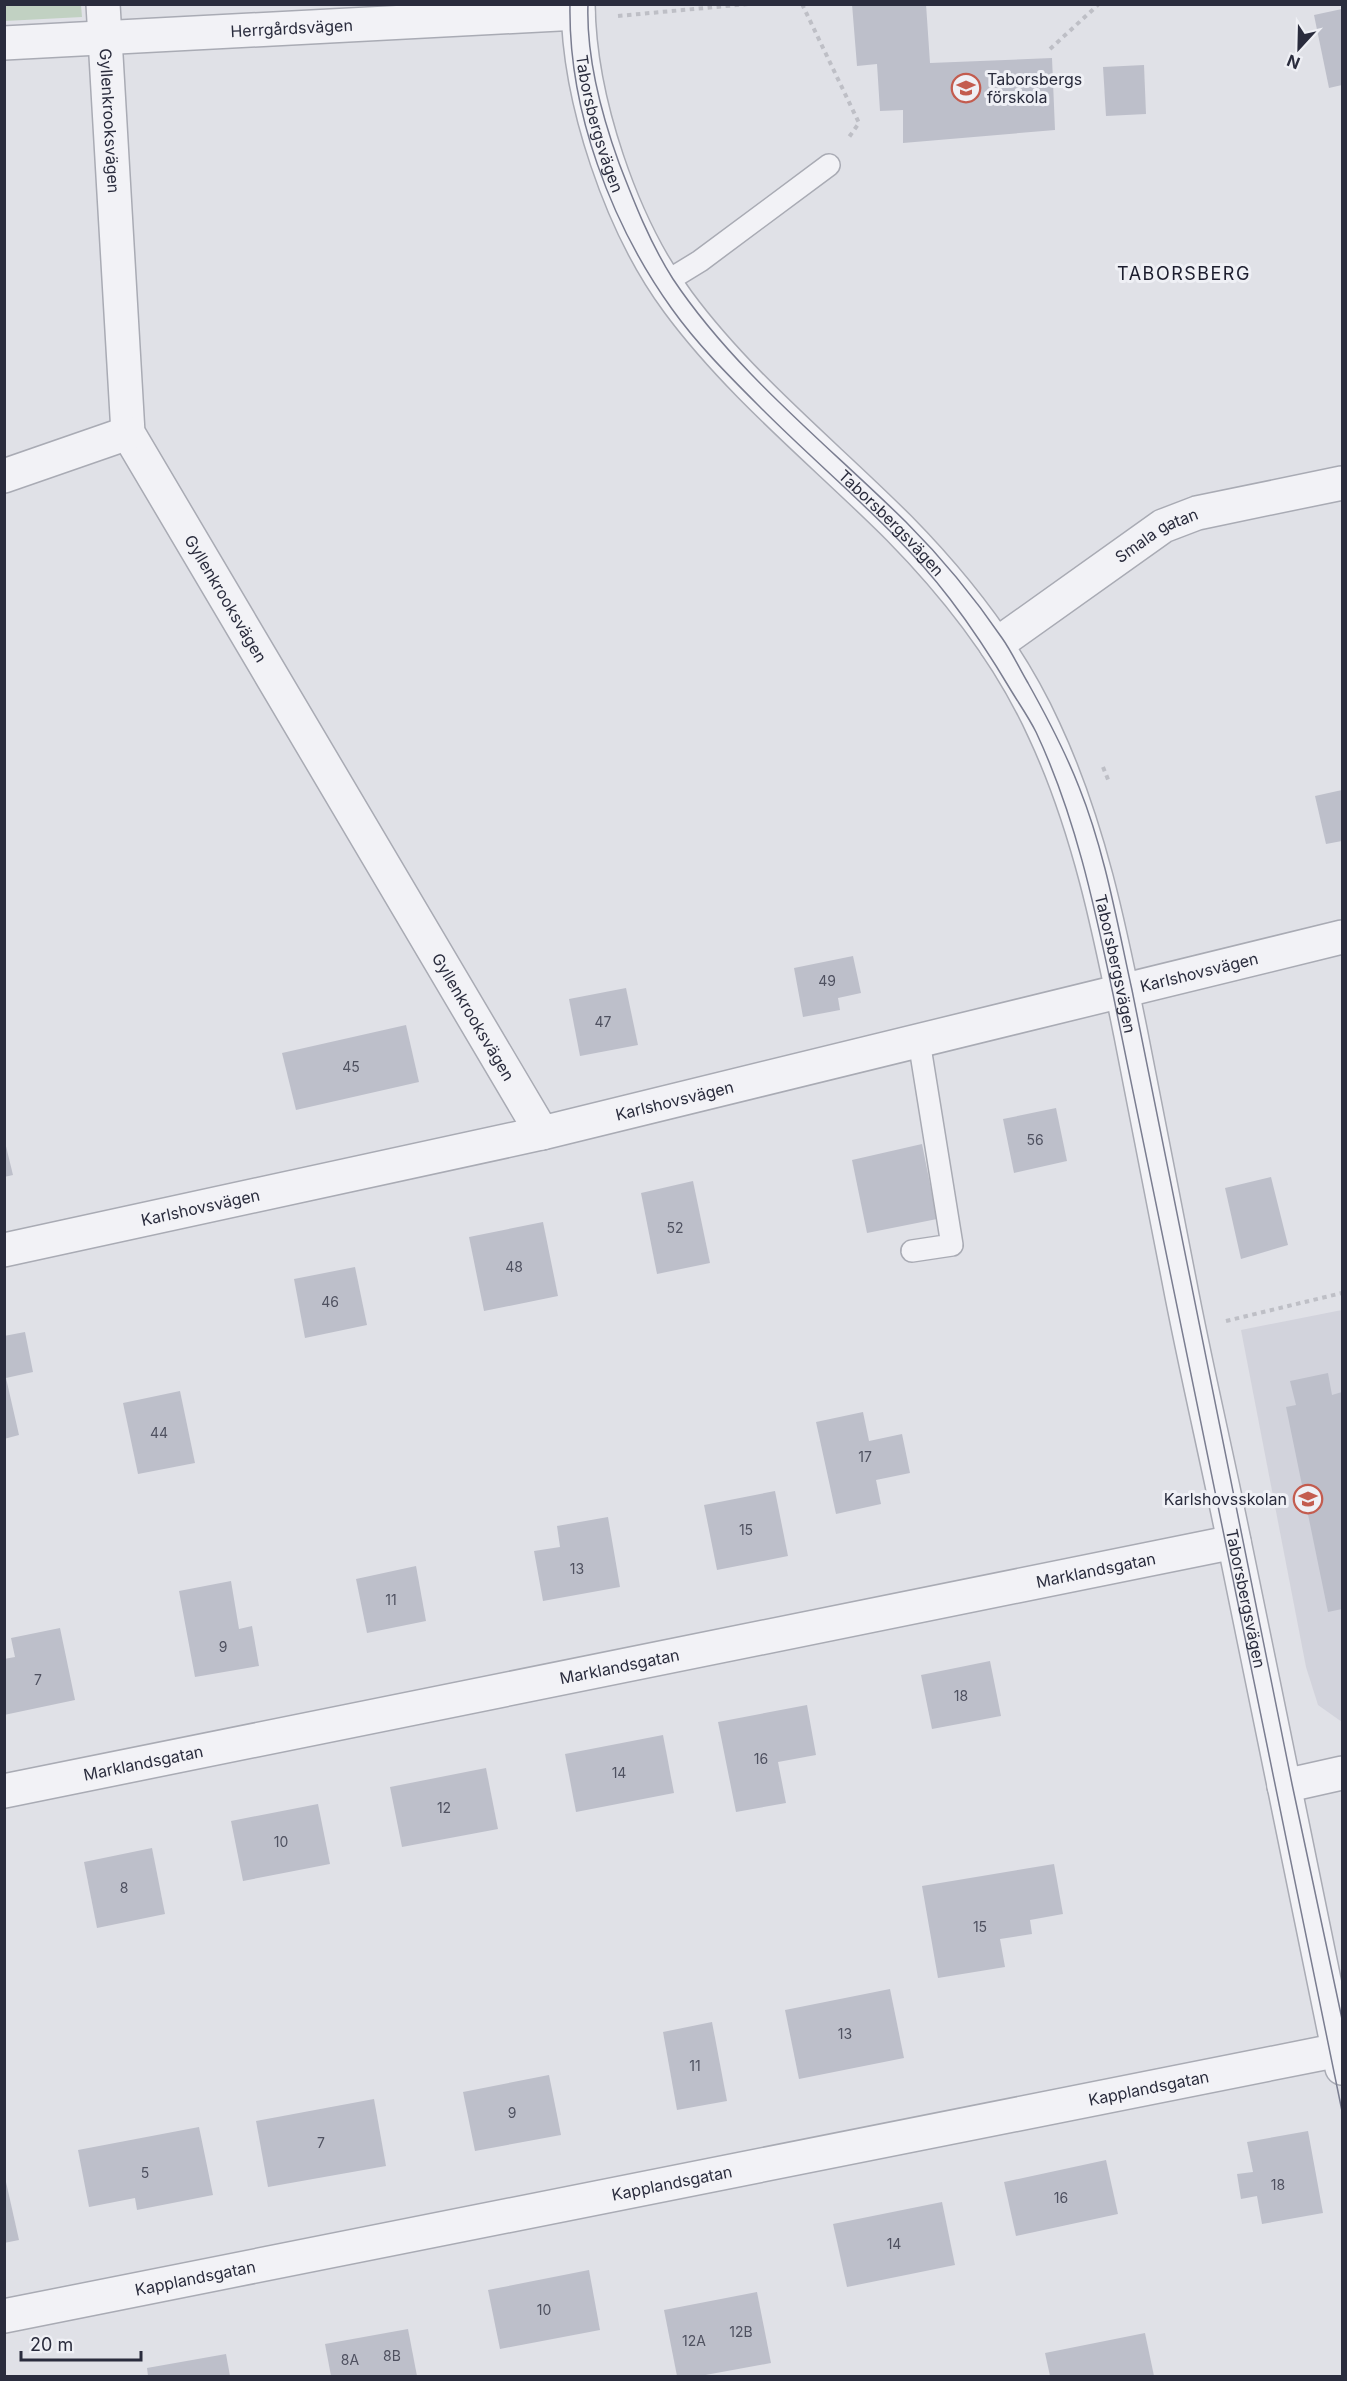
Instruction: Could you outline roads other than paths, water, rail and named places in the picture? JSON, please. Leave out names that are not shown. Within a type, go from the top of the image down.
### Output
[{"type":"street","name":"Gyllenkrooksvägen","points":[[103,4],[128,433],[542,1133]]},
{"type":"street","name":"Herrgårdsvägen","points":[[4,43],[578,9]]},
{"type":"street","name":"Taborsbergsvägen","points":[[578,9],[584,68],[597,132],[619,192],[664,283],[721,353],[764,399],[903,532],[957,593],[996,645],[1043,727],[1070,792],[1097,876],[1122,992],[1189,1331],[1341,2059]]},
{"type":"street","points":[[4,476],[128,433]]},
{"type":"street","name":"Smala gatan","points":[[996,645],[1163,526],[1197,513],[1342,483]]},
{"type":"street","name":"Karlshovsvägen","points":[[4,1250],[542,1133],[1342,937]]},
{"type":"street","name":"Marklandsgatan","points":[[4,1791],[1234,1542]]},
{"type":"street","points":[[1284,1786],[1342,1773]]},
{"type":"street","name":"Kapplandsgatan","points":[[4,2316],[1341,2059]]},
{"type":"lane","points":[[664,283],[700,261],[829,165]]},
{"type":"lane","points":[[912,1251],[952,1245],[919,1041]]},
{"type":"tram line","points":[[570,4],[571,44],[585,125],[612,203],[650,276],[672,309],[713,359],[782,429],[906,547],[950,599],[983,645],[1036,732],[1062,795],[1091,893],[1106,960],[1342,2111]]},
{"type":"tram line","points":[[588,4],[589,45],[606,125],[643,222],[673,279],[724,345],[753,376],[906,522],[969,593],[1006,643],[1055,734],[1079,787],[1103,862],[1132,990],[1292,1784],[1342,2019]]},
{"type":"place","name":"Taborsbergs förskola","points":[[966,88]]},
{"type":"place","name":"Karlshovsskolan","points":[[1308,1499]]},
{"type":"district","name":"TABORSBERG","points":[[1184,274]]}]
